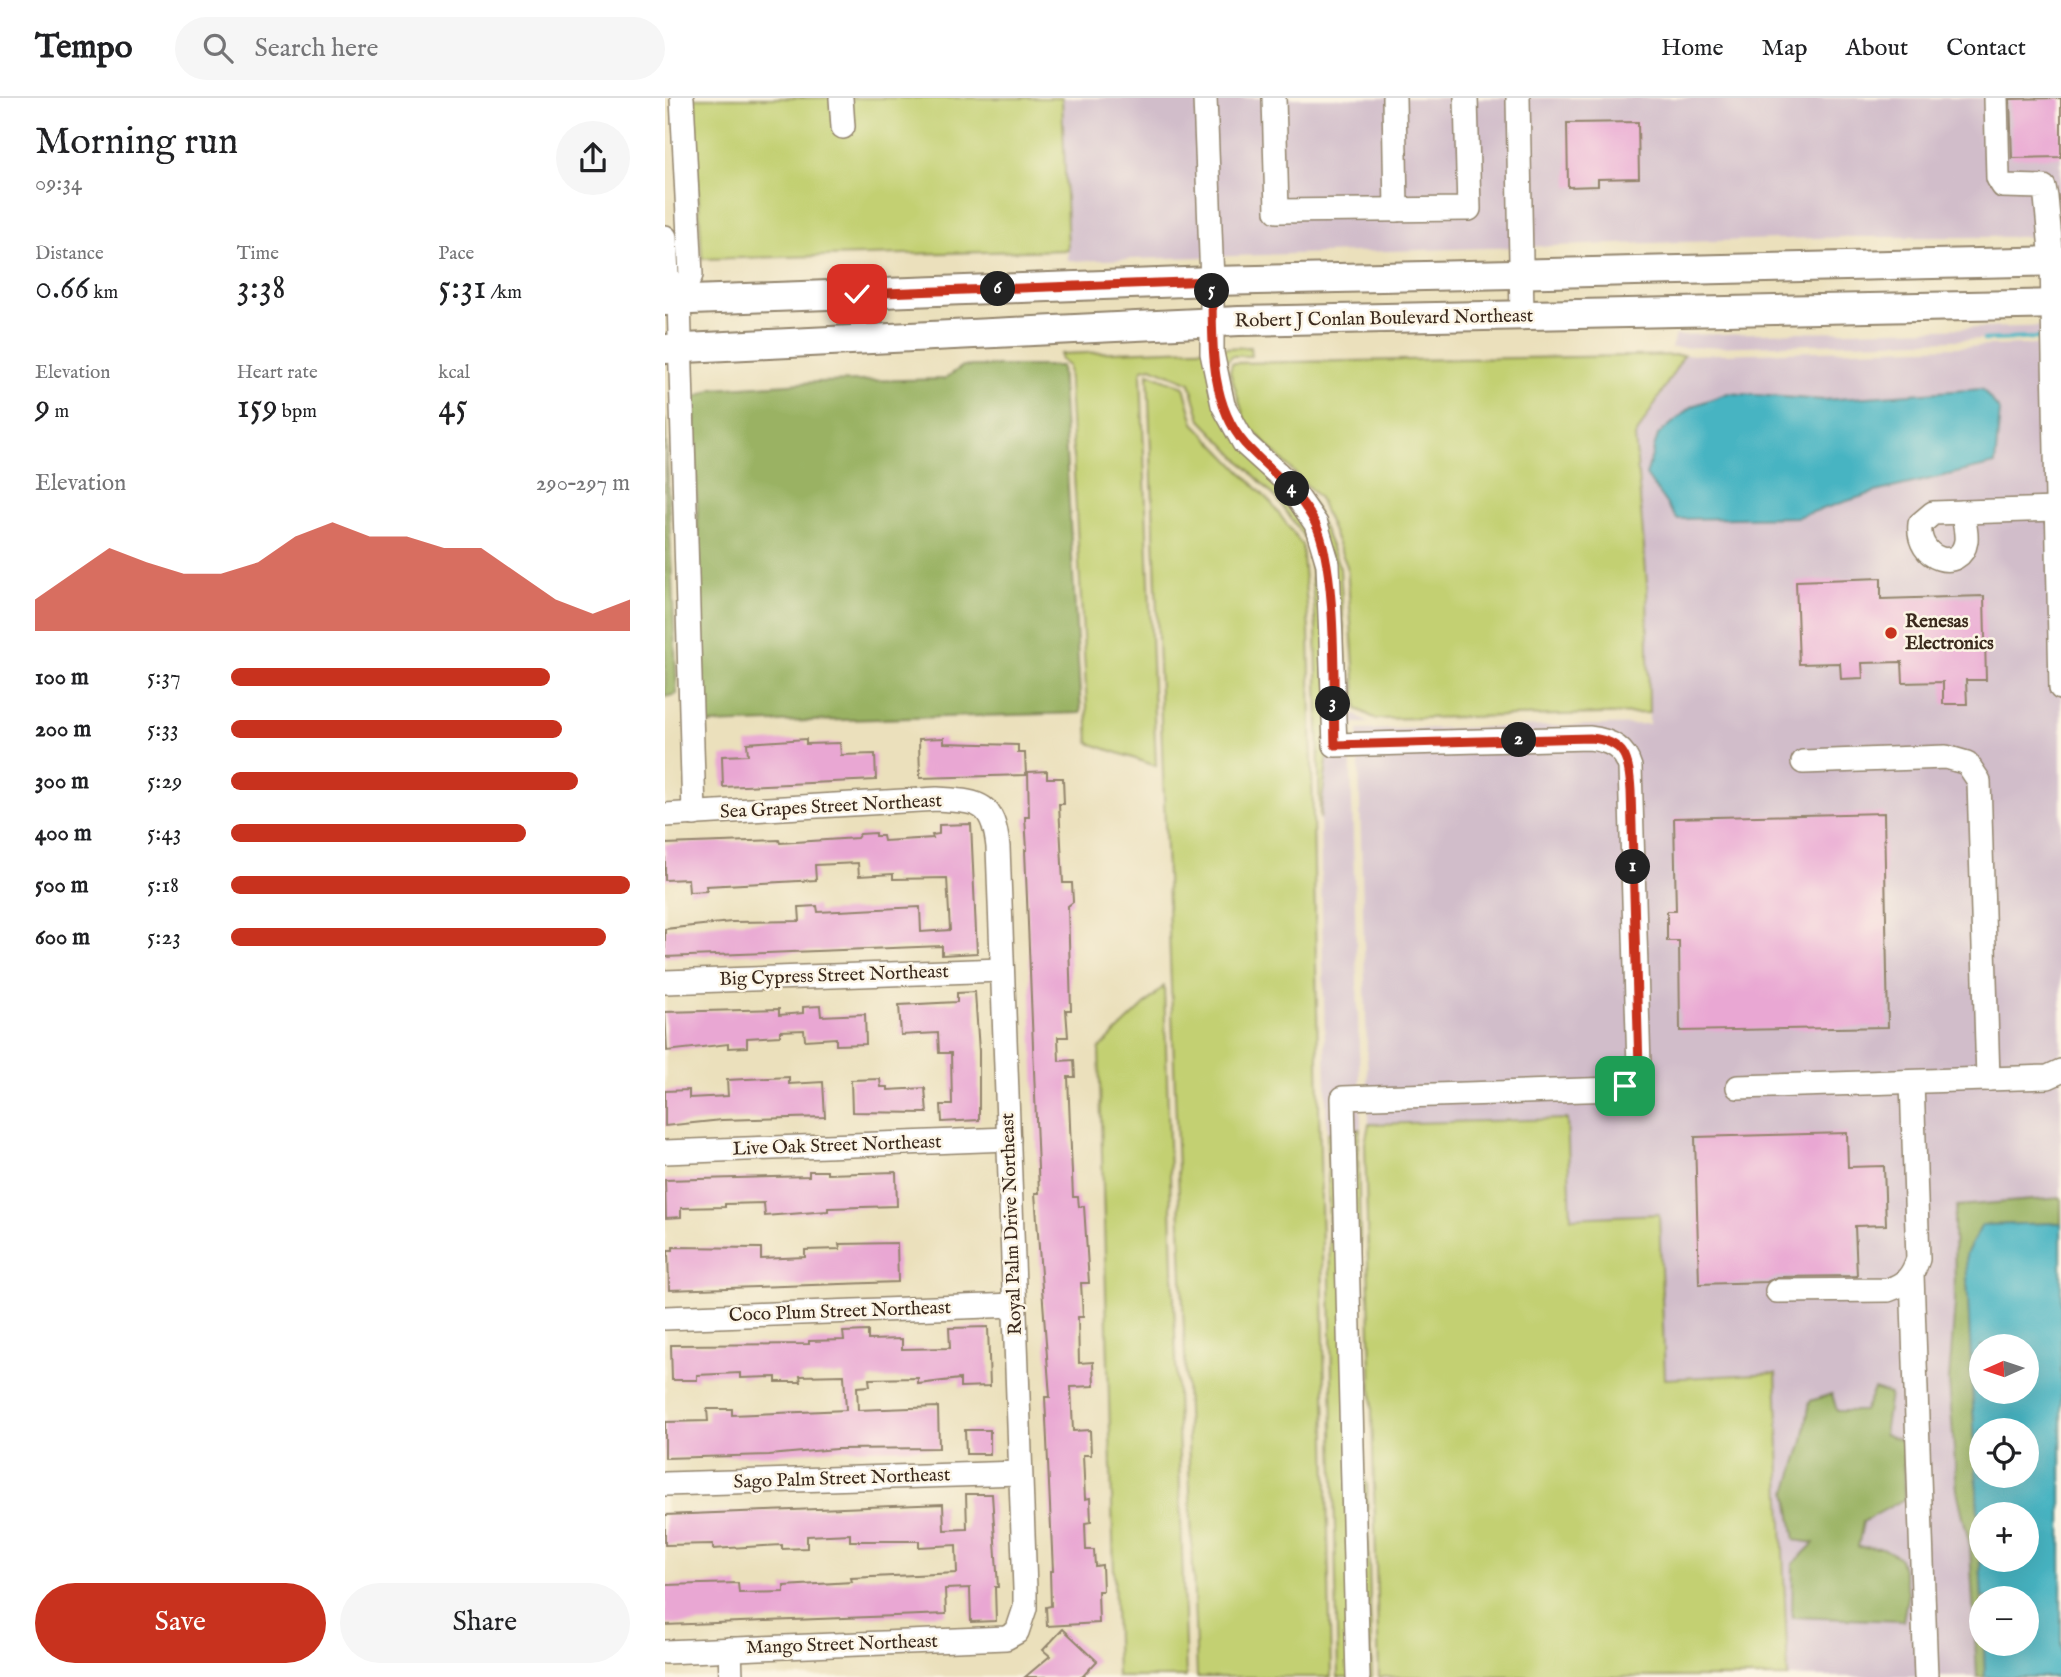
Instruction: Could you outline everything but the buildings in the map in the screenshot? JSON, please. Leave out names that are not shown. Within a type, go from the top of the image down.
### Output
[{"type":"main road","points":[[672,301],[1212,281],[2057,261]]},
{"type":"main road","name":"Robert J Conlan Boulevard Northeast","points":[[672,349],[1213,322],[2057,304]]},
{"type":"street","points":[[672,301],[691,275],[675,152],[682,98]]},
{"type":"street","points":[[841,98],[843,127]]},
{"type":"street","points":[[1205,98],[1212,354],[1223,405],[1244,443],[1287,482],[1316,524],[1328,564],[1335,745],[1590,738],[1601,739],[1618,747],[1630,766],[1639,1068],[1632,1081],[1615,1089],[1343,1098],[1358,1677]]},
{"type":"street","points":[[1274,98],[1277,211],[1469,209],[1467,98]]},
{"type":"street","points":[[1394,98],[1396,210]]},
{"type":"street","points":[[1518,98],[1522,316]]},
{"type":"street","points":[[1996,98],[1997,178],[2003,186],[2053,187],[2057,261],[2056,509],[2061,688]]},
{"type":"street","points":[[665,237],[667,275],[672,301],[672,349],[695,814]]},
{"type":"street","points":[[1962,512],[2056,509]]},
{"type":"street","points":[[1803,762],[1946,757],[1967,763],[1979,781],[1988,1079]]},
{"type":"street","name":"Sea Grapes Street Northeast","points":[[665,815],[937,799],[983,806],[993,815]]},
{"type":"street","name":"Royal Palm Drive Northeast","points":[[993,815],[998,846],[1025,1589],[1025,1608],[1017,1632]]},
{"type":"street","name":"Big Cypress Street Northeast","points":[[665,982],[1002,971]]},
{"type":"street","points":[[1738,1087],[2048,1077],[2061,1071]]},
{"type":"street","points":[[1912,1082],[1917,1259],[1912,1275],[1926,1677]]},
{"type":"street","name":"Live Oak Street Northeast","points":[[665,1152],[1009,1139]]},
{"type":"street","points":[[1777,1291],[1888,1290],[1902,1285],[1912,1275]]},
{"type":"street","name":"Coco Plum Street Northeast","points":[[665,1318],[1016,1305]]},
{"type":"street","name":"Sago Palm Street Northeast","points":[[665,1485],[1020,1473]]},
{"type":"street","name":"Mango Street Northeast","points":[[665,1652],[985,1641],[1006,1639],[1017,1632]]},
{"type":"street","points":[[730,1649],[731,1677]]},
{"type":"shaded area","points":[[1062,98],[2061,98],[2061,237],[1848,237],[1068,261]]},
{"type":"shaded area","points":[[2061,326],[2061,337],[1671,348],[1675,335]]},
{"type":"shaded area","points":[[2061,344],[2061,1677],[1788,1677],[1776,1373],[1665,1379],[1659,1214],[1571,1218],[1567,1119],[1369,1124],[1358,730],[1649,724],[1647,584],[1635,437],[1684,355]]},
{"type":"shaded area","points":[[1349,710],[1368,723],[1356,723],[1350,730],[1361,1124],[1360,1129],[1327,1133],[1320,819],[1332,720]]},
{"type":"green space","points":[[693,98],[1062,98],[1068,250],[702,259]]},
{"type":"green space","points":[[1250,347],[1251,356],[1232,356],[1225,362],[1238,424],[1313,502],[1340,568],[1349,710],[1332,720],[1320,819],[1316,629],[1309,544],[1277,499],[1201,420],[1190,383],[1151,367],[1142,369],[1141,374],[1156,766],[1089,743],[1068,366],[1061,360],[1060,354]]},
{"type":"green space","points":[[1684,355],[1635,437],[1647,584],[1649,713],[1376,719],[1357,709],[1347,566],[1319,498],[1246,423],[1230,372],[1232,363]]},
{"type":"green space","points":[[963,366],[1061,366],[1081,713],[707,724],[703,687],[694,398],[713,389],[817,382],[944,379]]},
{"type":"green space","points":[[1148,373],[1184,387],[1194,423],[1271,503],[1302,545],[1309,630],[1331,1677],[1197,1677]]},
{"type":"green space","points":[[665,419],[677,694],[665,697]]},
{"type":"green space","points":[[1164,986],[1186,1677],[1117,1677],[1099,1049]]},
{"type":"green space","points":[[1567,1119],[1571,1218],[1659,1214],[1665,1379],[1776,1373],[1788,1677],[1379,1677],[1365,1143],[1369,1124]]},
{"type":"green space","points":[[1360,1129],[1360,1240],[1352,1446],[1367,1485],[1372,1677],[1338,1677],[1327,1133]]},
{"type":"green space","points":[[2061,1198],[2061,1223],[1982,1225],[1966,1254],[1970,1334],[1969,1404],[1973,1404],[1974,1418],[1969,1418],[1969,1488],[1977,1488],[1978,1502],[1969,1502],[1969,1543],[1957,1490],[1949,1381],[1955,1303],[1954,1218],[1957,1206]]},
{"type":"green space","points":[[1874,1389],[1890,1394],[1884,1434],[1903,1441],[1904,1499],[1863,1522],[1858,1547],[1883,1548],[1900,1558],[1908,1592],[1903,1621],[1792,1617],[1793,1564],[1814,1543],[1795,1540],[1787,1492],[1803,1441],[1810,1401],[1832,1394],[1837,1411],[1864,1411]]},
{"type":"green space","points":[[1971,1572],[1981,1572],[1981,1586],[1972,1586]]},
{"type":"green space","points":[[1976,1656],[1984,1656],[1985,1677],[1977,1677]]},
{"type":"water","points":[[1982,389],[2000,411],[1995,464],[1879,491],[1797,517],[1677,519],[1646,475],[1658,435],[1693,406],[1728,393],[1823,400]]},
{"type":"water","points":[[2061,1223],[2061,1677],[1985,1677],[1984,1656],[2039,1656],[2039,1586],[1981,1586],[1981,1572],[2039,1572],[2039,1502],[1978,1502],[1977,1488],[2039,1488],[2039,1418],[1974,1418],[1973,1404],[2039,1404],[2039,1334],[1970,1334],[1966,1254],[1982,1225]]},
{"type":"waterway","points":[[1984,340],[2041,338]]},
{"type":"place","name":"Renesas Electronics","points":[[1891,633]]},
{"type":"route","points":[[857,294],[1212,281],[1212,354],[1223,405],[1244,443],[1287,482],[1316,524],[1328,564],[1335,745],[1590,738],[1611,743],[1618,747],[1627,759],[1630,766],[1631,791],[1639,1068],[1637,1075],[1625,1086]]}]
